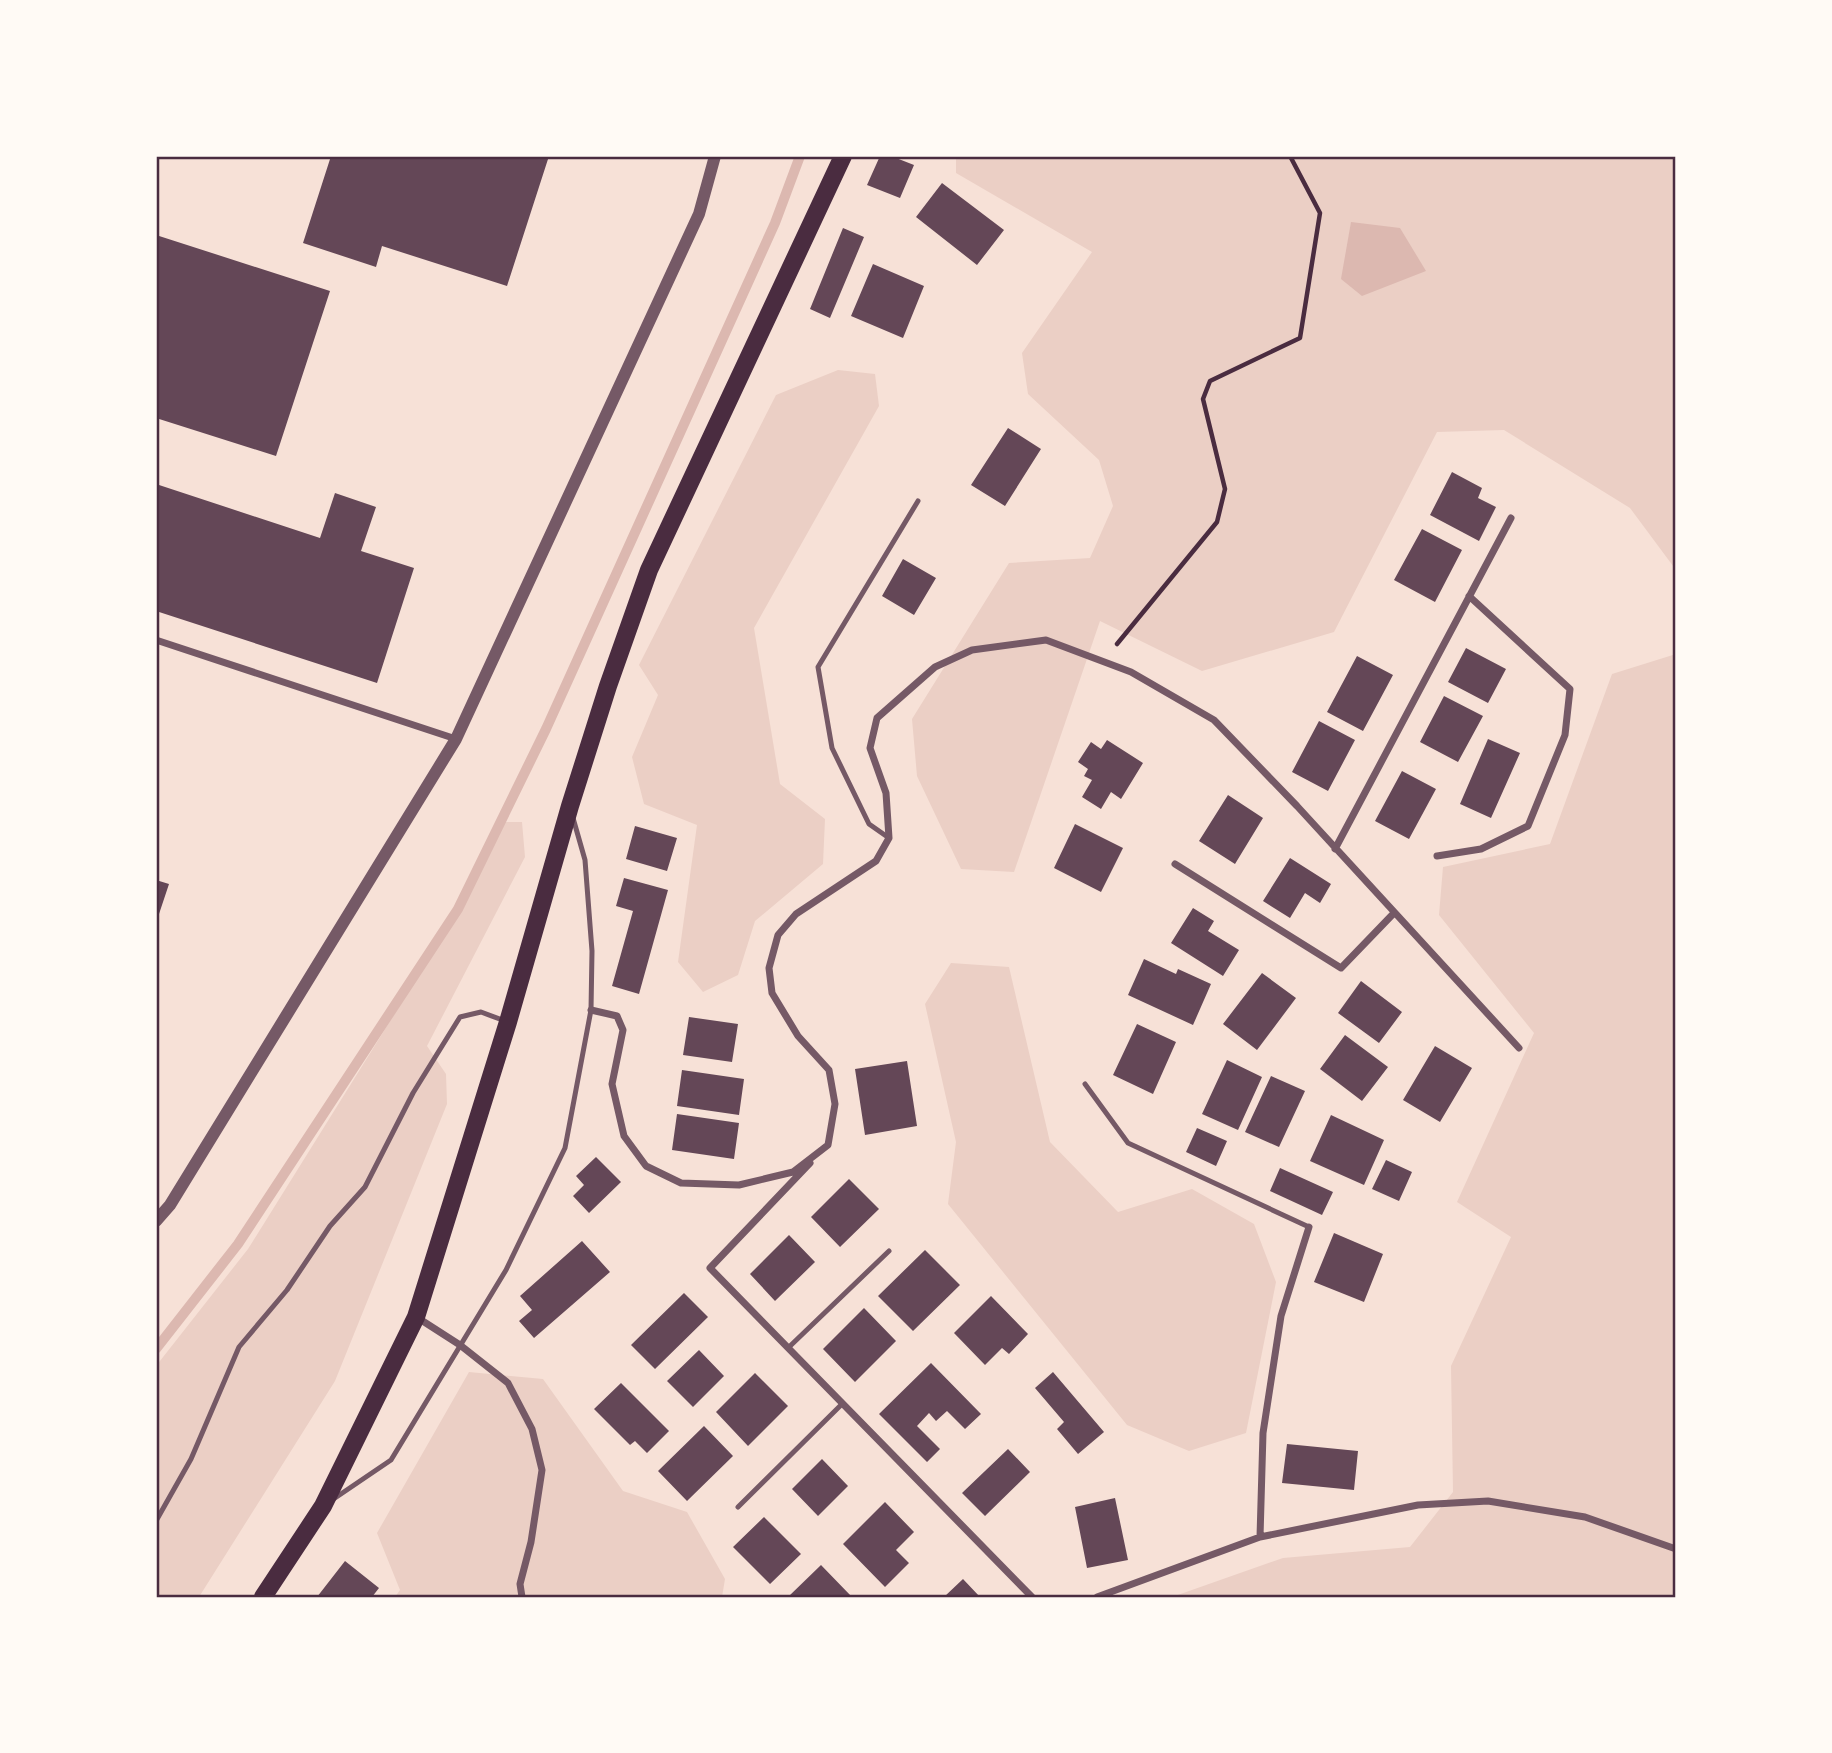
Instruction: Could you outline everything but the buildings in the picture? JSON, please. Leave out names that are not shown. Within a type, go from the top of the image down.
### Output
[{"type":"main road","points":[[263,1597],[323,1506],[416,1317],[508,1022],[570,806],[649,570],[843,156]]},
{"type":"street","points":[[156,1222],[170,1205],[456,739],[699,214],[715,156]]},
{"type":"street","points":[[1335,849],[1511,518]]},
{"type":"street","points":[[1437,856],[1481,849],[1528,826],[1565,735],[1570,689],[1469,596]]},
{"type":"street","points":[[156,640],[456,739]]},
{"type":"street","points":[[1032,1597],[710,1268],[828,1145],[835,1104],[829,1070],[798,1036],[772,993],[769,968],[778,935],[796,914],[876,861],[889,838],[886,793],[870,748],[877,718],[935,667],[972,650],[1046,640],[1131,672],[1214,720],[1520,1048]]},
{"type":"street","points":[[1175,864],[1341,968],[1394,913]]},
{"type":"street","points":[[591,1010],[617,1016],[623,1030],[612,1084],[624,1136],[646,1167],[681,1183],[739,1185],[793,1172],[828,1145]]},
{"type":"street","points":[[1260,1537],[1263,1433],[1281,1316],[1309,1227]]},
{"type":"street","points":[[416,1317],[460,1345],[508,1383],[532,1429],[542,1470],[531,1542],[520,1584],[522,1597]]},
{"type":"street","points":[[1097,1597],[1260,1537],[1418,1505],[1488,1501],[1585,1517],[1676,1549]]},
{"type":"lane","points":[[889,838],[869,824],[832,748],[818,667],[918,501]]},
{"type":"lane","points":[[323,1506],[391,1460],[506,1270],[565,1148],[591,1010],[592,951],[585,860],[570,806]]},
{"type":"lane","points":[[156,1521],[191,1459],[239,1347],[287,1290],[330,1226],[365,1187],[413,1093],[460,1017],[481,1012],[508,1022]]},
{"type":"lane","points":[[1086,1084],[1128,1143],[1309,1227]]},
{"type":"lane","points":[[788,1348],[889,1251]]},
{"type":"lane","points":[[738,1507],[842,1404]]},
{"type":"path","points":[[1104,661],[1217,522],[1225,489],[1203,399],[1210,381],[1300,338],[1320,213],[1290,156]]},
{"type":"shaded area","points":[[956,156],[1676,156],[1676,570],[1630,508],[1504,430],[1437,432],[1334,632],[1202,671],[1100,621],[1014,872],[961,869],[917,776],[912,719],[1009,563],[1090,558],[1113,506],[1099,460],[1028,394],[1022,353],[1092,252],[956,173]]},
{"type":"shaded area","points":[[1351,222],[1400,228],[1426,271],[1362,296],[1341,279]]},
{"type":"shaded area","points":[[838,370],[875,374],[879,406],[754,628],[780,784],[825,819],[823,864],[755,921],[738,975],[703,992],[678,962],[697,825],[644,804],[632,757],[658,695],[639,665],[776,395]]},
{"type":"shaded area","points":[[1676,654],[1676,1597],[1172,1597],[1283,1558],[1410,1547],[1453,1492],[1451,1366],[1511,1237],[1457,1202],[1534,1033],[1439,915],[1443,867],[1550,844],[1612,674]]},
{"type":"shaded area","points":[[504,822],[522,822],[525,857],[427,1046],[446,1074],[447,1104],[335,1381],[199,1597],[156,1597],[156,1366],[248,1249],[460,909]]},
{"type":"shaded area","points":[[951,963],[1009,967],[1050,1142],[1118,1212],[1192,1189],[1254,1224],[1276,1282],[1246,1433],[1189,1451],[1127,1425],[948,1204],[956,1142],[925,1004]]},
{"type":"shaded area","points":[[469,1372],[543,1379],[623,1491],[687,1512],[725,1579],[722,1597],[395,1597],[400,1590],[377,1533]]},
{"type":"waterway","points":[[156,1349],[238,1244],[458,909],[546,729],[775,223],[800,156]]}]
